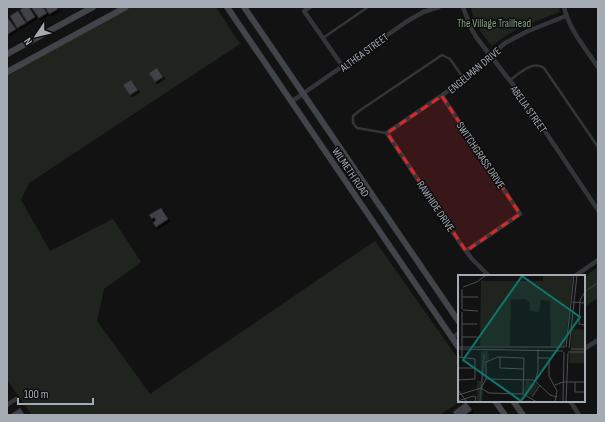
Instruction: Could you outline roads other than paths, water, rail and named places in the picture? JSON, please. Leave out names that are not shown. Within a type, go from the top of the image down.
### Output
[{"type":"street","points":[[7,54],[92,7]]},
{"type":"street","points":[[7,72],[126,7]]},
{"type":"street","name":"WILMETH ROAD","points":[[227,7],[458,347]]},
{"type":"street","name":"WILMETH ROAD","points":[[244,7],[458,321]]},
{"type":"street","points":[[310,7],[304,11],[343,67]]},
{"type":"street","name":"ALTHEA STREET","points":[[291,102],[406,22],[423,12],[439,7]]},
{"type":"street","name":"ABELIA STREET","points":[[462,7],[476,38],[510,80],[598,210]]},
{"type":"street","points":[[564,7],[566,16],[575,34],[598,67]]},
{"type":"street","name":"ENGELMAN DRIVE","points":[[387,133],[464,80],[505,43],[528,31],[566,16]]},
{"type":"street","name":"SWITCHGRASS DRIVE","points":[[442,96],[520,214],[466,251]]},
{"type":"street","name":"RAWHIDE DRIVE","points":[[387,133],[466,251],[488,275]]},
{"type":"street","points":[[576,275],[598,260]]},
{"type":"street","points":[[452,338],[458,334]]},
{"type":"street","points":[[585,348],[598,340]]},
{"type":"street","points":[[7,405],[16,400]]},
{"type":"street","points":[[496,402],[505,415]]},
{"type":"street","points":[[514,402],[523,415]]},
{"type":"street","points":[[571,402],[579,415]]},
{"type":"lane","points":[[323,38],[368,7]]},
{"type":"lane","points":[[387,133],[357,128],[353,123],[353,116],[442,55],[450,59],[464,80]]},
{"type":"lane","points":[[510,80],[532,65],[539,65],[544,68],[598,147]]},
{"type":"waterway","points":[[585,291],[598,283]]},
{"type":"park label","name":"The Village Trailhead","points":[[494,23]]}]
